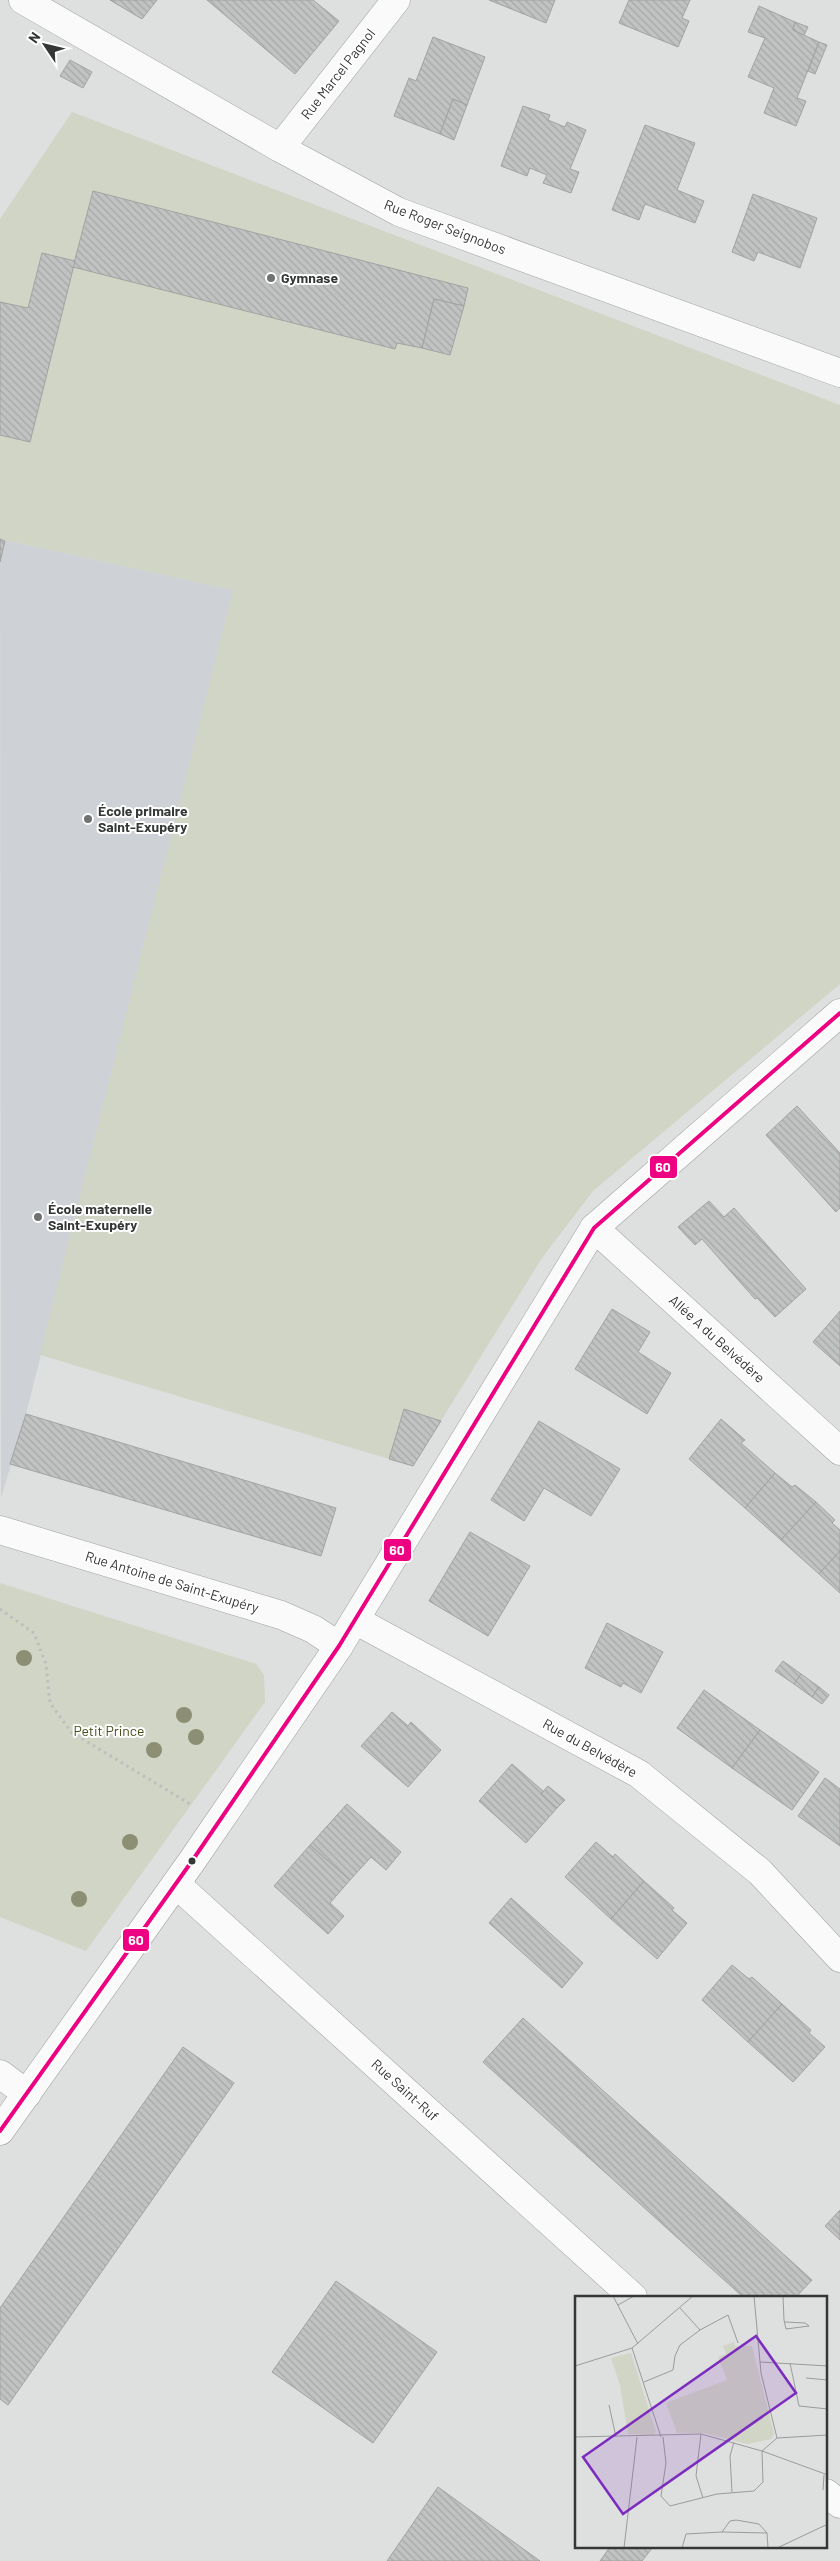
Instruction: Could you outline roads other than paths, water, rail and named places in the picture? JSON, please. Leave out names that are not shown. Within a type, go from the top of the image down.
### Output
[{"type":"street","name":"Rue Roger Seignobos","points":[[23,0],[280,148],[399,212],[840,373]]},
{"type":"street","name":"Rue Marcel Pagnol","points":[[280,148],[396,0]]},
{"type":"street","points":[[0,2131],[176,1884],[339,1646],[594,1228],[840,1013]]},
{"type":"street","name":"Allée A du Belvédère","points":[[594,1228],[840,1451]]},
{"type":"street","name":"Rue Antoine de Saint-Exupéry","points":[[0,1530],[281,1615],[313,1628],[339,1646]]},
{"type":"street","name":"Rue du Belvédère","points":[[355,1620],[639,1774],[760,1872],[840,1958]]},
{"type":"street","name":"Rue Saint-Ruf","points":[[176,1884],[632,2296]]},
{"type":"street","points":[[0,2074],[27,2094]]},
{"type":"street","points":[[828,2495],[840,2504]]},
{"type":"place","name":"Gymnase","points":[[271,278]]},
{"type":"place","name":"École primaire Saint-Exupéry","points":[[88,819]]},
{"type":"place","name":"École maternelle Saint-Exupéry","points":[[38,1217]]},
{"type":"park label","name":"Petit Prince","points":[[109,1731]]}]
